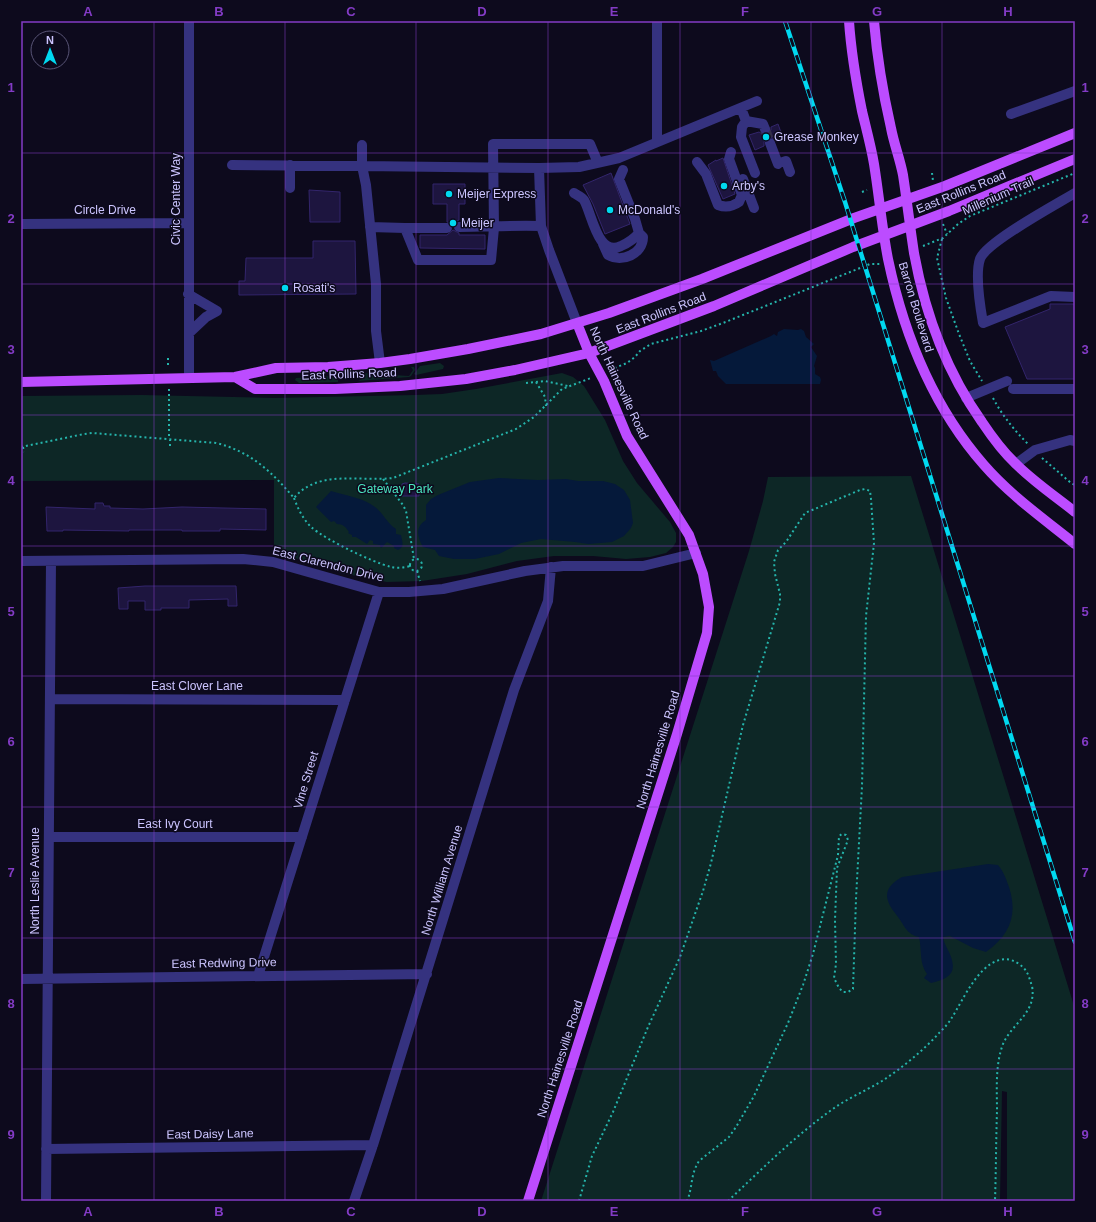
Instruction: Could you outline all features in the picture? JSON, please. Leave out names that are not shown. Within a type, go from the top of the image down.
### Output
[{"type":"main road","name":"Barron Boulevard","points":[[849,21],[858,86],[873,159],[888,260],[908,333],[935,395],[959,433],[985,466],[1008,488],[1075,544]]},
{"type":"main road","name":"Barron Boulevard","points":[[874,21],[882,83],[902,173],[915,256],[932,326],[951,372],[966,398],[992,435],[1016,464],[1075,512]]},
{"type":"main road","name":"East Rollins Road","points":[[21,382],[235,378],[276,368],[328,367],[380,363],[431,356],[541,334],[577,323],[702,279],[854,218],[945,186],[1075,133]]},
{"type":"main road","name":"East Rollins Road","points":[[235,378],[255,389],[335,389],[400,386],[472,378],[589,353],[714,306],[840,253],[911,226],[1075,159]]},
{"type":"main road","name":"North Hainesville Road","points":[[528,1201],[677,734],[707,633],[708,607],[703,574],[690,535],[627,436],[604,381],[589,353],[577,323]]},
{"type":"street","name":"Civic Center Way","points":[[189,21],[189,378]]},
{"type":"street","points":[[657,21],[657,142]]},
{"type":"street","points":[[1011,114],[1075,91]]},
{"type":"street","points":[[232,165],[539,168],[579,167],[630,154],[757,101]]},
{"type":"street","points":[[740,108],[746,121]]},
{"type":"street","points":[[746,121],[763,124],[765,129]]},
{"type":"street","points":[[746,121],[742,127],[741,137],[755,173]]},
{"type":"street","points":[[770,143],[780,163],[786,161],[790,172]]},
{"type":"street","points":[[405,228],[418,260],[491,260],[494,228],[493,144],[590,144],[598,163]]},
{"type":"street","points":[[362,145],[362,166],[366,184],[376,284],[376,330],[380,363]]},
{"type":"street","points":[[698,162],[706,174],[718,204],[724,207],[729,206],[739,202],[742,195],[729,159],[731,152],[754,208]]},
{"type":"street","points":[[290,166],[290,188]]},
{"type":"street","points":[[539,168],[541,226],[577,323]]},
{"type":"street","points":[[574,193],[583,198],[608,255],[618,259],[638,252],[641,248],[643,237],[639,233],[619,179],[623,170]]},
{"type":"street","points":[[1075,194],[1002,238],[984,252],[979,260],[979,294],[983,323],[1051,296],[1075,297]]},
{"type":"street","name":"Circle Drive","points":[[21,224],[189,223]]},
{"type":"street","points":[[459,227],[494,228],[517,225],[541,226]]},
{"type":"street","points":[[370,227],[447,228]]},
{"type":"street","points":[[188,294],[217,311],[188,333]]},
{"type":"street","points":[[966,398],[1010,385],[1075,389]]},
{"type":"street","points":[[1016,464],[1035,450],[1070,440],[1075,441]]},
{"type":"street","name":"East Clarendon Drive","points":[[21,561],[243,559],[273,562],[379,592],[409,592],[443,589],[525,571],[552,567],[643,566],[696,553]]},
{"type":"street","name":"North Leslie Avenue","points":[[46,1201],[51,561]]},
{"type":"street","name":"North William Avenue","points":[[354,1201],[427,974],[514,690],[548,601],[552,567]]},
{"type":"street","name":"Vine Street","points":[[258,976],[379,592]]},
{"type":"street","name":"East Clover Lane","points":[[50,699],[345,700]]},
{"type":"street","name":"East Ivy Court","points":[[49,837],[302,837]]},
{"type":"street","name":"East Redwing Drive","points":[[21,979],[427,974]]},
{"type":"street","name":"East Daisy Lane","points":[[46,1149],[373,1145]]},
{"type":"path","name":"Millenium Trail","points":[[932,243],[943,238],[970,216],[1075,173]]},
{"type":"path","points":[[862,192],[877,186]]},
{"type":"path","points":[[944,229],[947,234]]},
{"type":"path","points":[[943,238],[937,258],[946,298],[970,361],[979,377]]},
{"type":"path","points":[[619,366],[635,358],[640,351],[651,344],[701,331],[870,264],[878,265]]},
{"type":"path","points":[[526,383],[545,381],[568,386]]},
{"type":"path","points":[[536,382],[545,397],[546,406]]},
{"type":"path","points":[[294,498],[306,487],[324,480],[393,478],[516,429],[534,418],[562,389],[581,382]]},
{"type":"path","points":[[169,396],[170,446]]},
{"type":"path","points":[[993,398],[1019,435]]},
{"type":"path","points":[[24,452],[22,447],[84,434],[216,443],[236,448],[270,471],[294,498],[299,511],[306,521],[328,538],[347,549],[390,567],[410,566]]},
{"type":"path","points":[[1051,466],[1071,484],[1075,485]]},
{"type":"path","points":[[383,479],[406,511],[414,559],[411,561],[410,566]]},
{"type":"path","points":[[579,1201],[592,1156],[613,1112],[648,1027],[678,961],[703,892],[743,725],[780,602],[774,562],[778,550],[786,542],[805,513],[865,489],[870,491],[874,543],[866,616],[862,786],[853,989],[848,992],[842,992],[834,978],[836,964],[835,920],[837,868],[848,840],[846,835],[842,834],[839,836],[838,855],[813,954],[804,985],[788,1023],[754,1096],[736,1127],[728,1137],[699,1161],[695,1167],[692,1174],[690,1193],[687,1201]]},
{"type":"path","points":[[414,559],[418,559],[421,562],[421,568],[418,571],[420,581]]},
{"type":"path","points":[[410,566],[412,570],[418,571]]},
{"type":"path","points":[[728,1201],[785,1147],[804,1132],[837,1106],[881,1081],[932,1040],[950,1020],[974,980],[993,963],[1006,959],[1017,963],[1026,970],[1030,980],[1032,997],[1025,1017],[1007,1038],[1000,1055],[997,1081],[995,1201]]},
{"type":"green space","points":[[440,363],[444,366],[443,369],[416,375],[414,374],[420,366]]},
{"type":"green space","points":[[411,367],[414,367],[415,370],[409,377],[358,381],[364,378],[363,375],[360,374],[395,370],[392,373],[393,375],[409,376],[413,370]]},
{"type":"green space","name":"Gateway Park","points":[[562,373],[573,377],[584,386],[605,420],[623,461],[637,483],[670,522],[676,533],[676,542],[666,553],[650,557],[626,559],[593,556],[554,556],[517,561],[467,574],[422,581],[387,582],[342,573],[295,558],[274,554],[274,480],[21,481],[21,396],[142,395],[274,398],[442,394]]},
{"type":"green space","points":[[332,376],[338,380],[338,382],[299,383],[295,380],[296,378]]},
{"type":"green space","points":[[911,476],[1075,1009],[1075,1201],[1007,1201],[1007,1092],[1002,1091],[1000,1201],[541,1201],[749,551],[768,477]]},
{"type":"water","points":[[784,329],[801,329],[804,331],[806,337],[814,344],[811,347],[817,356],[814,366],[815,374],[820,377],[820,384],[726,384],[718,376],[716,371],[713,371],[710,360],[714,361],[774,334],[777,336],[778,332]]},
{"type":"water","points":[[499,478],[538,480],[566,479],[578,481],[603,481],[615,484],[624,490],[630,500],[633,523],[631,528],[624,536],[612,542],[588,544],[541,539],[521,543],[499,554],[475,559],[454,559],[439,556],[435,550],[423,547],[419,539],[418,532],[422,523],[426,520],[426,505],[431,499],[470,482]]},
{"type":"water","points":[[331,491],[360,499],[375,507],[396,529],[396,534],[401,535],[402,547],[398,550],[387,542],[381,548],[380,545],[373,544],[373,541],[370,540],[367,544],[356,537],[352,537],[343,525],[337,524],[334,521],[331,522],[316,507]]},
{"type":"water","points":[[988,864],[998,865],[1009,887],[1013,907],[1010,924],[1001,939],[986,952],[973,948],[950,936],[943,937],[952,959],[953,969],[944,979],[931,983],[924,978],[927,974],[924,970],[922,961],[919,937],[908,932],[892,909],[887,899],[888,890],[893,883],[902,877]]},
{"type":"building","name":"Grease Monkey","points":[[778,124],[783,138],[776,141],[771,137],[767,137],[764,142],[764,146],[755,150],[749,135],[759,132],[764,135],[768,135],[771,127]]},
{"type":"building","name":"Arby's","points":[[723,158],[735,194],[723,199],[708,165]]},
{"type":"building","name":"McDonald's","points":[[611,173],[630,224],[605,234],[593,204],[583,185]]},
{"type":"building","name":"Meijer Express","points":[[433,184],[465,184],[465,204],[459,204],[459,220],[453,225],[447,222],[447,204],[433,204]]},
{"type":"building","points":[[309,190],[340,192],[340,222],[310,222]]},
{"type":"building","name":"Meijer","points":[[453,230],[459,233],[459,235],[485,235],[485,249],[420,248],[420,235],[447,235]]},
{"type":"building","points":[[313,241],[355,241],[356,294],[239,295],[239,281],[245,281],[246,258],[313,258]]},
{"type":"building","points":[[1050,304],[1075,304],[1075,379],[1027,379],[1005,327],[1050,309]]},
{"type":"building","points":[[402,484],[419,484],[419,496],[402,496]]},
{"type":"building","points":[[95,503],[103,503],[104,506],[110,506],[110,508],[143,509],[182,507],[266,509],[266,530],[220,529],[220,531],[47,531],[46,507],[95,509]]},
{"type":"building","points":[[145,586],[236,586],[237,606],[228,606],[228,599],[189,600],[189,608],[161,608],[161,610],[145,610],[145,601],[128,601],[128,609],[119,609],[118,588]]},
{"type":"tunnel","points":[[765,129],[770,143]]},
{"type":"railway","points":[[785,21],[845,202],[1075,942]]},
{"type":"place","name":"Grease Monkey","points":[[766,137]]},
{"type":"place","name":"Arby's","points":[[724,186]]},
{"type":"place","name":"Meijer Express","points":[[449,194]]},
{"type":"place","name":"McDonald's","points":[[610,210]]},
{"type":"place","name":"Meijer","points":[[453,223]]},
{"type":"place","name":"Rosati's","points":[[285,288]]}]
